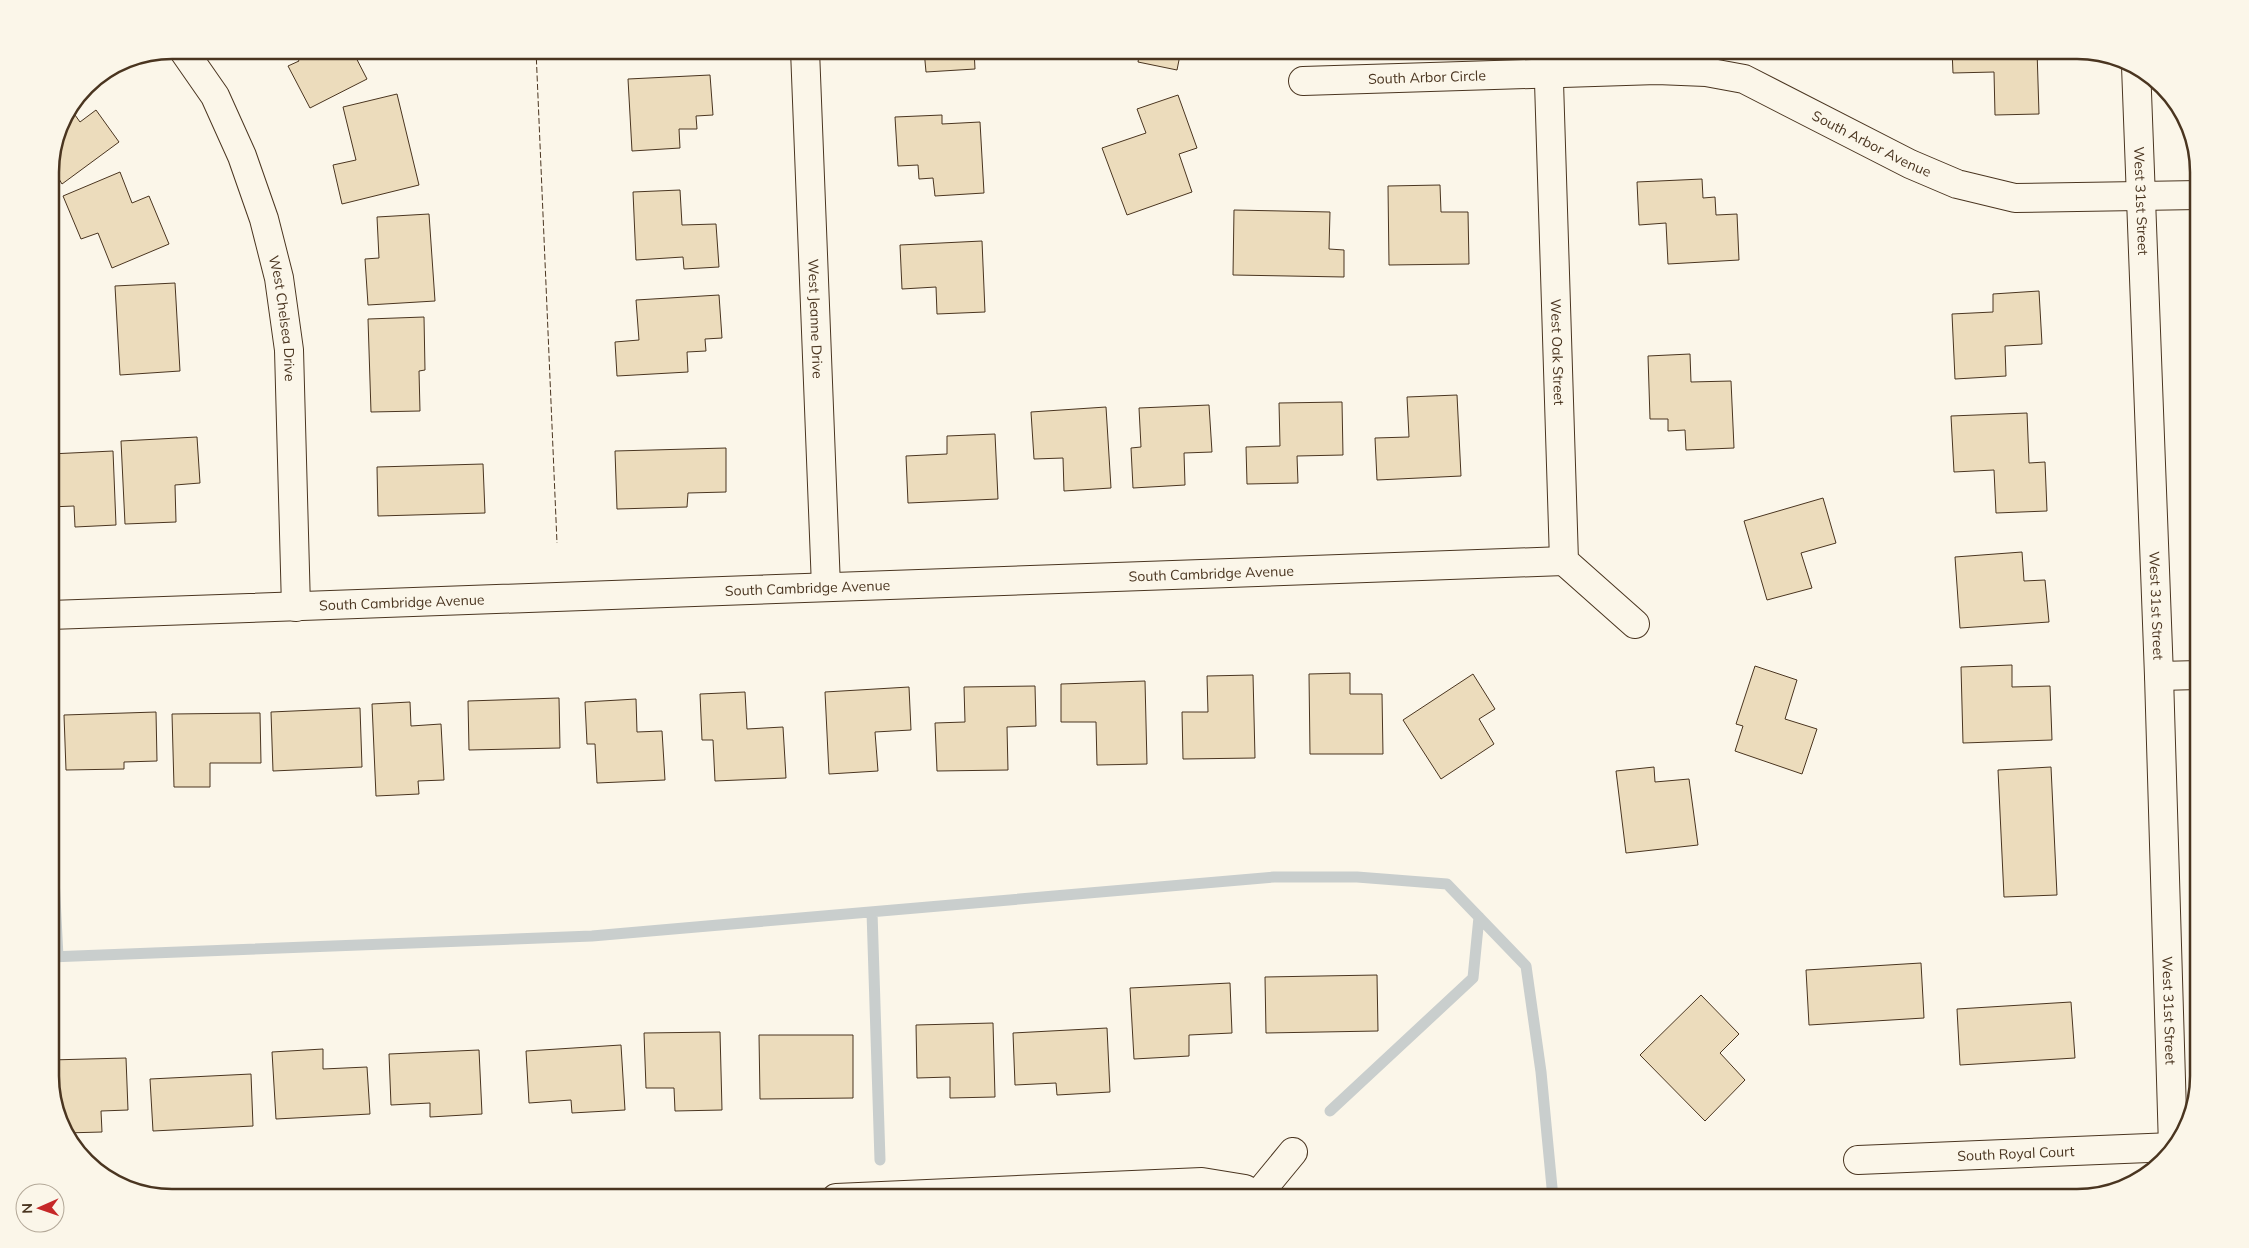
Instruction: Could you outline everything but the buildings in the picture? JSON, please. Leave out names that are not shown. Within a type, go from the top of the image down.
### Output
[{"type":"street","name":"West Chelsea Drive","points":[[189,59],[215,96],[242,156],[264,219],[279,278],[289,350],[296,607]]},
{"type":"street","name":"West Jeanne Drive","points":[[805,59],[826,587]]},
{"type":"street","name":"South Arbor Circle","points":[[1303,81],[1549,62]]},
{"type":"street","name":"South Arbor Avenue","points":[[1549,62],[1706,72],[1744,79],[1910,164],[1957,184],[2015,198],[2190,195]]},
{"type":"street","name":"West Oak Street","points":[[1549,62],[1564,561]]},
{"type":"street","name":"West 31st Street","points":[[2136,76],[2159,676],[2173,1136]]},
{"type":"street","name":"South Cambridge Avenue","points":[[59,615],[1564,561]]},
{"type":"street","points":[[1564,561],[1635,624]]},
{"type":"street","points":[[2159,676],[2190,675]]},
{"type":"street","name":"South Royal Court","points":[[1858,1160],[2165,1147]]},
{"type":"street","points":[[1264,1189],[1293,1152]]},
{"type":"street","points":[[1042,1189],[1202,1182],[1245,1189]]},
{"type":"waterway","points":[[59,957],[592,936],[1274,877],[1357,877],[1447,884],[1526,966],[1541,1072],[1552,1189]]},
{"type":"waterway","points":[[872,912],[880,1160]]},
{"type":"waterway","points":[[1330,1111],[1473,978],[1479,917]]},
{"type":"fence","points":[[536,59],[557,543]]}]
